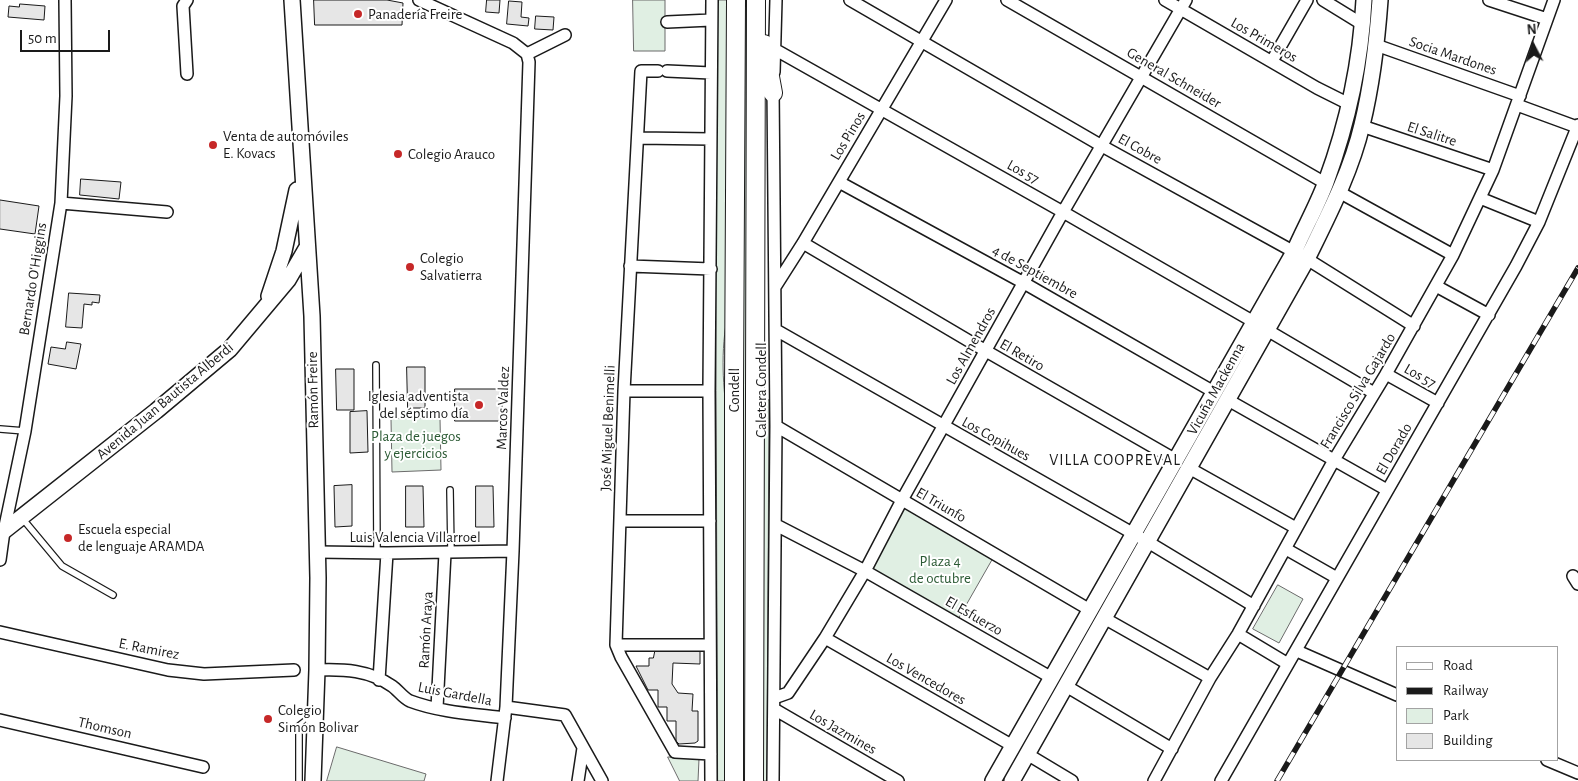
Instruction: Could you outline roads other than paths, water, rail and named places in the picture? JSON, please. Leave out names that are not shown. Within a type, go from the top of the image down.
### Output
[{"type":"main road","name":"Ramón Freire","points":[[292,0],[312,316],[318,552],[318,670],[313,781]]},
{"type":"main road","name":"Condell","points":[[734,781],[736,0]]},
{"type":"main road","points":[[756,0],[773,93]]},
{"type":"main road","name":"Condell","points":[[754,781],[756,0]]},
{"type":"main road","name":"Vicuña Mackenna","points":[[993,781],[1294,252],[1325,183],[1346,118],[1362,24],[1364,0]]},
{"type":"main road","name":"Vicuña Mackenna","points":[[1012,781],[1307,259],[1339,192],[1362,126],[1376,46],[1380,0]]},
{"type":"main road","points":[[264,309],[275,279],[293,213],[301,159]]},
{"type":"main road","name":"Avenida Juan Bautista Alberdi","points":[[2,532],[22,518],[230,349],[288,280],[307,247]]},
{"type":"main road","points":[[288,280],[295,280],[309,286]]},
{"type":"street","name":"Bernardo O'Higgins","points":[[0,560],[2,532],[25,431],[61,203],[66,96],[65,0]]},
{"type":"street","points":[[187,0],[184,6],[187,74]]},
{"type":"street","points":[[419,0],[513,43],[527,54],[565,35]]},
{"type":"street","points":[[711,781],[709,391],[712,0]]},
{"type":"street","name":"Caletera Condell","points":[[773,781],[776,330],[773,93],[776,50],[776,0]]},
{"type":"street","name":"El Cobre","points":[[850,0],[1102,146],[1307,259],[1414,326]]},
{"type":"street","name":"Los Pinos","points":[[775,287],[803,243],[946,0]]},
{"type":"street","name":"General Schneider","points":[[1007,0],[1325,183]]},
{"type":"street","name":"Los Primeros","points":[[1165,0],[1183,5],[1317,88],[1349,104]]},
{"type":"street","points":[[1272,61],[1307,0]]},
{"type":"street","points":[[1323,0],[1362,24]]},
{"type":"street","points":[[1489,0],[1547,19]]},
{"type":"street","name":"Francisco Silva Gajardo","points":[[1154,781],[1210,678],[1238,634],[1334,460],[1414,326],[1453,255],[1493,170],[1554,0]]},
{"type":"street","name":"Los Almendros","points":[[774,704],[788,693],[825,638],[865,571],[902,500],[1063,212],[1183,5]]},
{"type":"street","points":[[667,22],[711,20]]},
{"type":"street","name":"Socia Mardones","points":[[1376,46],[1519,100],[1578,126]]},
{"type":"street","name":"Los 57","points":[[776,50],[1254,322]]},
{"type":"street","name":"Marcos Valdez","points":[[497,781],[506,713],[513,551],[530,75],[527,54]]},
{"type":"street","name":"José Miguel Benimelli","points":[[711,73],[641,71],[624,391],[616,645],[621,657],[676,752],[711,754]]},
{"type":"street","name":"El Salitre","points":[[1362,126],[1493,170]]},
{"type":"street","name":"El Dorado","points":[[1221,781],[1297,651],[1386,490],[1489,315],[1539,222],[1578,126]]},
{"type":"street","points":[[638,138],[711,138]]},
{"type":"street","name":"4 de Septiembre","points":[[839,182],[1024,283],[1214,392]]},
{"type":"street","points":[[1339,192],[1453,255]]},
{"type":"street","points":[[1480,198],[1539,222]]},
{"type":"street","points":[[61,203],[167,212]]},
{"type":"street","name":"El Retiro","points":[[803,243],[1176,460]]},
{"type":"street","points":[[630,266],[711,269]]},
{"type":"street","points":[[1436,286],[1489,315]]},
{"type":"street","name":"Los Copihues","points":[[776,330],[1148,542],[1254,606]]},
{"type":"street","points":[[1267,330],[1374,393]]},
{"type":"street","name":"Los 57","points":[[1386,374],[1438,403]]},
{"type":"street","points":[[624,391],[709,391]]},
{"type":"street","points":[[1228,400],[1386,490]]},
{"type":"street","name":"El Triunfo","points":[[776,426],[1090,610]]},
{"type":"street","points":[[1189,468],[1296,528]]},
{"type":"street","points":[[620,521],[710,521]]},
{"type":"street","name":"El Esfuerzo","points":[[776,525],[865,571],[1052,678]]},
{"type":"street","points":[[1286,549],[1337,578]]},
{"type":"street","name":"Luis Valencia Villarroel","points":[[318,552],[513,551]]},
{"type":"street","name":"Ramón Araya","points":[[437,708],[448,552]]},
{"type":"street","points":[[379,680],[382,553]]},
{"type":"street","points":[[1104,618],[1210,678]]},
{"type":"street","name":"E. Ramirez","points":[[0,632],[168,670],[204,674],[294,670]]},
{"type":"street","points":[[1238,634],[1288,664]]},
{"type":"street","name":"Los Vencedores","points":[[825,638],[1013,746]]},
{"type":"street","points":[[616,645],[710,645]]},
{"type":"street","points":[[1297,651],[1396,695]]},
{"type":"street","name":"Luis Gardella","points":[[318,670],[348,669],[392,686],[408,700],[437,708],[565,715],[583,748]]},
{"type":"street","points":[[1066,686],[1172,749]]},
{"type":"street","name":"Los Jazmines","points":[[774,704],[898,781]]},
{"type":"street","name":"Thomson","points":[[0,720],[203,767]]},
{"type":"street","points":[[578,781],[583,748]]},
{"type":"street","points":[[583,748],[602,781]]},
{"type":"street","points":[[1027,754],[1072,781]]},
{"type":"street","points":[[1550,761],[1578,773]]},
{"type":"lane","points":[[376,365],[382,553]]},
{"type":"lane","points":[[0,429],[25,431]]},
{"type":"lane","points":[[448,552],[450,490]]},
{"type":"lane","points":[[22,518],[62,566],[113,595]]},
{"type":"lane","points":[[298,781],[299,726],[315,713]]},
{"type":"railway","points":[[1277,781],[1578,268]]},
{"type":"place","name":"Panadería Freire","points":[[358,14]]},
{"type":"place","name":"Venta de automóviles E. Kovacs","points":[[213,145]]},
{"type":"place","name":"Colegio Arauco","points":[[398,154]]},
{"type":"place","name":"Colegio Salvatierra","points":[[410,267]]},
{"type":"place","name":"Iglesia adventista del séptimo día","points":[[479,405]]},
{"type":"place","name":"Escuela especial de lenguaje ARAMDA","points":[[68,538]]},
{"type":"place","name":"Colegio Simón Bolivar","points":[[268,719]]},
{"type":"district","name":"VILLA COOPREVAL","points":[[1115,460]]},
{"type":"park label","name":"Plaza de juegos y ejercicios","points":[[416,444]]},
{"type":"park label","name":"Plaza 4 de octubre","points":[[940,570]]}]
